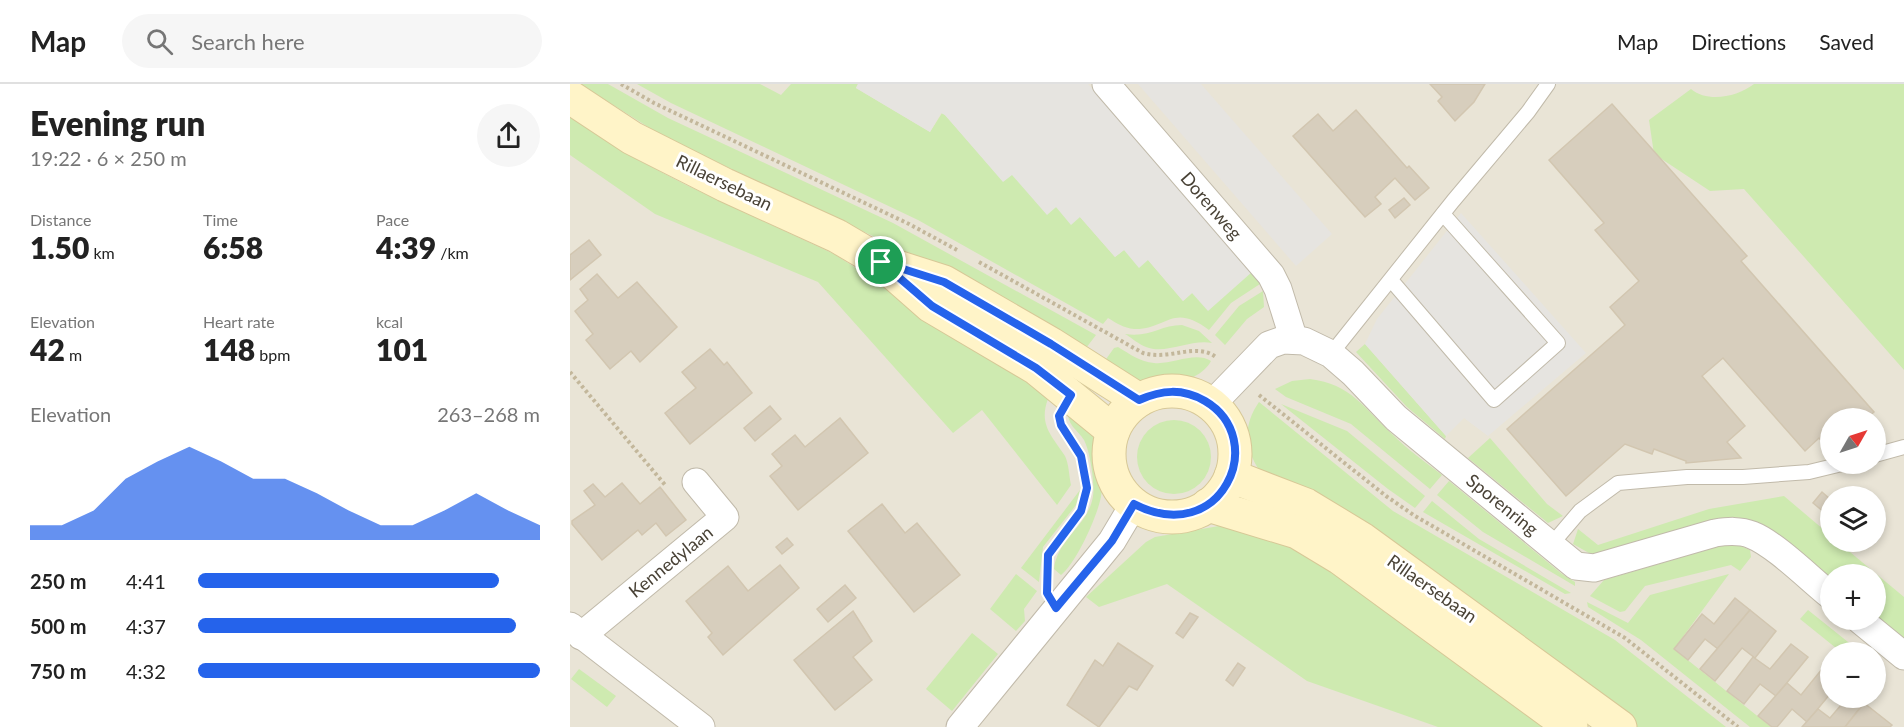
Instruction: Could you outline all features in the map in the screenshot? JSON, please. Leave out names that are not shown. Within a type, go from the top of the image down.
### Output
[{"type":"street","name":"Dorenweg","points":[[1106,84],[1270,274],[1278,289],[1294,340]]},
{"type":"street","name":"Rillaersebaan","points":[[570,97],[632,138],[725,185],[837,236],[881,262],[932,306],[1036,368],[1113,431]]},
{"type":"street","name":"Rillaersebaan","points":[[881,262],[944,282],[1139,400]]},
{"type":"street","points":[[1211,405],[1269,345],[1283,340],[1294,340]]},
{"type":"street","name":"Sporenring","points":[[1294,340],[1304,341],[1331,354],[1353,373],[1396,418],[1576,566],[1594,568],[1715,533],[1735,531],[1753,535],[1767,544],[1820,587]]},
{"type":"street","points":[[1176,391],[1195,395],[1211,405],[1222,416],[1230,429],[1234,445],[1234,461],[1231,476],[1222,492],[1208,506],[1191,514],[1171,517],[1152,514],[1134,504],[1120,490],[1111,471],[1108,451],[1113,431],[1123,413],[1139,400],[1157,392],[1176,391]]},
{"type":"street","name":"Rillaersebaan","points":[[1231,476],[1306,505],[1362,539],[1620,727]]},
{"type":"street","name":"Kennedylaan","points":[[696,482],[725,517],[576,631],[700,727]]},
{"type":"street","points":[[960,727],[1112,541],[1134,504]]},
{"type":"street","name":"Rillaersebaan","points":[[1208,506],[1297,532],[1340,558],[1571,727]]},
{"type":"street","points":[[1872,630],[1904,656]]},
{"type":"lane","points":[[1331,354],[1528,112],[1548,84]]},
{"type":"lane","points":[[1391,280],[1494,400],[1558,343],[1443,214]]},
{"type":"lane","points":[[1886,452],[1904,447]]},
{"type":"lane","points":[[1551,545],[1580,511],[1618,483],[1688,477],[1743,477],[1820,469]]},
{"type":"path","points":[[1091,369],[1113,336]]},
{"type":"path","points":[[570,372],[677,499],[696,482]]},
{"type":"path","points":[[1056,608],[1047,593],[1048,555],[1081,511],[1087,488],[1081,456],[1070,438]]},
{"type":"shaded area","points":[[570,84],[1904,84],[1904,727],[570,727]]},
{"type":"shaded area","points":[[858,84],[1088,84],[1252,272],[1208,311],[1192,293],[1183,301],[1148,260],[1139,268],[1124,250],[1115,257],[1080,217],[1071,225],[1056,207],[1047,215],[1012,175],[1003,182],[945,115],[941,113],[930,132],[856,88]]},
{"type":"shaded area","points":[[1138,84],[1201,84],[1332,234],[1296,266]]},
{"type":"shaded area","points":[[1461,213],[1586,353],[1488,436],[1464,418],[1446,436],[1365,344],[1377,319]]},
{"type":"green space","points":[[580,84],[608,84],[668,118],[893,223],[1096,335],[1083,352],[894,246],[664,137]]},
{"type":"green space","points":[[637,84],[760,84],[781,95],[791,84],[858,84],[856,88],[930,132],[942,113],[945,115],[1003,181],[1012,174],[1047,214],[1056,207],[1080,217],[1115,257],[1124,250],[1148,260],[1183,301],[1192,293],[1252,272],[1260,284],[1231,303],[1209,330],[1186,318],[1170,319],[1154,326],[1134,329],[1127,328],[1108,318],[1103,324],[918,220],[671,103]]},
{"type":"green space","points":[[1754,84],[1904,84],[1904,370],[1744,189],[1710,191],[1654,154],[1649,120],[1691,89],[1706,96],[1722,97],[1747,89]]},
{"type":"green space","points":[[570,116],[638,160],[834,254],[915,306],[993,351],[1048,399],[1045,408],[1046,423],[1065,456],[1071,485],[1057,505],[982,410],[953,433],[818,282],[655,214],[570,155]]},
{"type":"green space","points":[[1263,291],[1264,307],[1247,319],[1225,345],[1215,335],[1239,306]]},
{"type":"green space","points":[[1182,325],[1199,331],[1212,343],[1204,342],[1154,349],[1143,346],[1125,334],[1148,333]]},
{"type":"green space","points":[[1365,344],[1446,436],[1445,439],[1407,407],[1356,352]]},
{"type":"green space","points":[[1118,347],[1149,362],[1161,363],[1198,357],[1211,361],[1199,374],[1181,382],[1151,384],[1132,378],[1104,362],[1114,348]]},
{"type":"green space","points":[[1310,379],[1336,386],[1347,392],[1365,406],[1404,445],[1442,475],[1430,489],[1351,424],[1286,397],[1275,389],[1292,381]]},
{"type":"green space","points":[[1259,402],[1393,511],[1615,640],[1726,727],[1635,727],[1260,471],[1248,445],[1250,419]]},
{"type":"green space","points":[[1281,404],[1347,431],[1425,496],[1415,508]]},
{"type":"green space","points":[[1068,413],[1091,428],[1094,434],[1100,453],[1102,485],[1094,519],[1079,552],[1061,575],[1054,569],[1056,558],[1086,515],[1093,496],[1092,468],[1086,445],[1071,425]]},
{"type":"green space","points":[[1174,420],[1188,423],[1200,431],[1208,443],[1211,457],[1208,471],[1200,483],[1188,491],[1174,494],[1160,491],[1148,483],[1140,471],[1137,457],[1140,443],[1148,431],[1160,423]]},
{"type":"green space","points":[[1490,438],[1547,504],[1563,516],[1548,523],[1468,458]]},
{"type":"green space","points":[[1449,481],[1562,574],[1575,582],[1575,586],[1483,532],[1437,495]]},
{"type":"green space","points":[[1080,490],[1076,505],[1043,547],[1039,582],[1021,568]]},
{"type":"green space","points":[[1784,496],[1820,527],[1820,552],[1850,552],[1864,564],[1820,564],[1820,571],[1751,520],[1734,517],[1715,519],[1600,554],[1589,553],[1573,544],[1578,529],[1598,545],[1709,509]]},
{"type":"green space","points":[[1432,501],[1479,539],[1571,593],[1565,594],[1423,512]]},
{"type":"green space","points":[[1219,526],[1240,527],[1289,539],[1559,727],[1438,727],[1307,681],[1167,584],[1099,607],[1086,597],[1146,542],[1155,537]]},
{"type":"green space","points":[[1727,544],[1736,544],[1750,550],[1751,557],[1740,571],[1731,565],[1645,586],[1625,611],[1620,612],[1590,596],[1604,580]]},
{"type":"green space","points":[[1016,574],[1037,591],[1024,609],[1025,621],[1016,631],[990,609]]},
{"type":"green space","points":[[1729,574],[1674,649],[1771,727],[1750,727],[1641,640],[1588,607],[1587,602],[1628,623],[1650,595]]},
{"type":"green space","points":[[1886,582],[1904,597],[1904,639],[1886,624]]},
{"type":"green space","points":[[1808,610],[1820,620],[1820,630],[1833,630],[1848,642],[1829,642],[1800,619]]},
{"type":"green space","points":[[972,633],[998,654],[952,711],[926,689]]},
{"type":"green space","points":[[579,669],[616,696],[607,707],[571,679]]},
{"type":"building","points":[[1430,84],[1485,84],[1474,102],[1455,121],[1438,101],[1442,97]]},
{"type":"building","points":[[1612,104],[1747,256],[1741,261],[1870,408],[1820,408],[1820,439],[1805,451],[1723,358],[1702,376],[1745,426],[1727,442],[1741,458],[1686,463],[1686,461],[1654,449],[1652,454],[1625,444],[1566,496],[1507,429],[1625,325],[1610,307],[1639,281],[1595,230],[1604,223],[1549,160]]},
{"type":"building","points":[[1356,110],[1407,168],[1409,166],[1429,188],[1415,200],[1395,178],[1375,197],[1381,204],[1365,217],[1293,136],[1318,114],[1333,131]]},
{"type":"building","points":[[1404,198],[1410,205],[1395,218],[1389,210]]},
{"type":"building","points":[[589,240],[601,255],[570,280],[570,255]]},
{"type":"building","points":[[597,274],[618,298],[637,282],[677,327],[640,362],[631,351],[610,369],[586,340],[593,334],[575,311],[588,300],[580,289]]},
{"type":"building","points":[[710,349],[724,365],[727,362],[752,393],[690,444],[665,413],[696,388],[682,372]]},
{"type":"building","points":[[770,406],[781,419],[755,441],[744,428]]},
{"type":"building","points":[[840,418],[868,453],[798,510],[770,476],[782,466],[772,454],[795,435],[805,447]]},
{"type":"building","points":[[622,483],[640,504],[660,487],[686,520],[666,536],[656,523],[642,535],[638,530],[602,560],[572,524],[572,521],[595,505],[584,491],[593,484],[605,497]]},
{"type":"building","points":[[1820,494],[1820,509],[1813,503]]},
{"type":"building","points":[[882,504],[905,533],[917,523],[960,575],[914,612],[848,531]]},
{"type":"building","points":[[787,538],[793,545],[782,554],[776,547]]},
{"type":"building","points":[[780,565],[799,588],[723,655],[708,637],[712,633],[686,601],[728,566],[748,591]]},
{"type":"building","points":[[845,585],[856,598],[828,622],[817,609]]},
{"type":"building","points":[[1735,598],[1750,610],[1718,649],[1705,639],[1688,660],[1674,649],[1702,614],[1714,624]]},
{"type":"building","points":[[1750,610],[1776,631],[1755,658],[1742,648],[1715,681],[1700,669]]},
{"type":"building","points":[[853,611],[872,641],[853,657],[872,680],[835,710],[794,660]]},
{"type":"building","points":[[1190,613],[1198,617],[1183,638],[1176,633]]},
{"type":"building","points":[[1118,643],[1153,666],[1137,690],[1129,686],[1099,727],[1067,705],[1095,660],[1103,666]]},
{"type":"building","points":[[1791,644],[1808,657],[1776,696],[1760,684],[1744,704],[1727,691],[1753,657],[1770,669]]},
{"type":"building","points":[[1238,663],[1245,668],[1233,686],[1226,680]]},
{"type":"building","points":[[1820,671],[1820,706],[1807,722],[1792,709],[1777,727],[1772,727],[1758,716],[1787,683],[1801,695]]},
{"type":"building","points":[[1838,708],[1860,708],[1845,727],[1802,727],[1818,709],[1830,718]]},
{"type":"building","points":[[1860,708],[1870,708],[1892,725],[1890,727],[1845,727]]},
{"type":"route","points":[[881,262],[944,282],[1051,344],[1139,400],[1157,392],[1176,391],[1195,395],[1211,405],[1230,429],[1234,445],[1231,476],[1222,492],[1208,506],[1191,514],[1171,517],[1152,514],[1134,504],[1112,541],[1056,608],[1047,593],[1048,555],[1057,540],[1081,511],[1087,488],[1081,456],[1061,425],[1059,416],[1071,395],[1036,368],[932,306],[881,262]]}]
